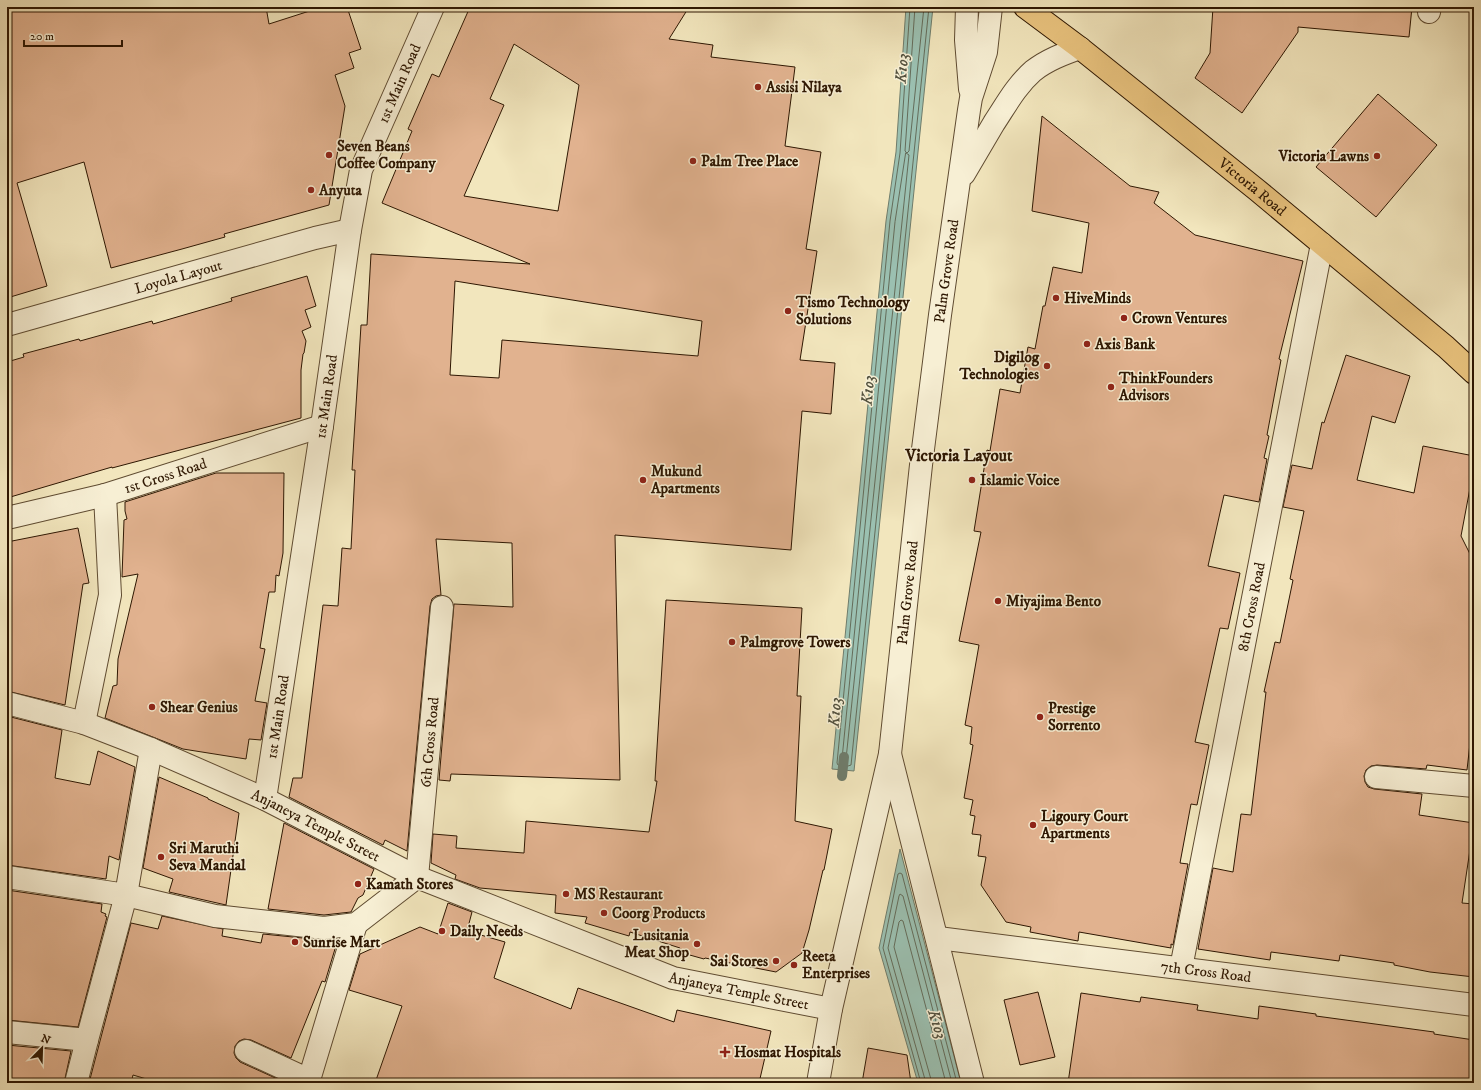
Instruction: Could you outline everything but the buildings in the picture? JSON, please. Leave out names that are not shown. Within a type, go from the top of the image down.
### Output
[{"type":"main road","name":"Victoria Road","points":[[1025,7],[1080,48],[1257,190],[1474,373]]},
{"type":"street","name":"1st Main Road","points":[[265,799],[322,426],[350,230],[361,170],[433,7]]},
{"type":"street","name":"Palm Grove Road","points":[[967,7],[966,40],[971,98]]},
{"type":"street","name":"Palm Grove Road","points":[[818,1083],[831,1010],[890,754],[921,465],[940,315],[971,98],[986,52],[991,7]]},
{"type":"street","points":[[959,181],[1019,86],[1034,71],[1048,61],[1080,48]]},
{"type":"street","name":"Loyola Layout","points":[[7,326],[315,238],[350,230]]},
{"type":"street","name":"8th Cross Road","points":[[1181,968],[1322,244]]},
{"type":"street","name":"1st Cross Road","points":[[7,518],[105,495],[322,426]]},
{"type":"street","points":[[84,723],[110,595],[105,495]]},
{"type":"street","name":"6th Cross Road","points":[[417,877],[442,607]]},
{"type":"street","name":"Anjaneya Temple Street","points":[[7,703],[84,723],[151,749],[265,799],[417,877],[673,978],[831,1010]]},
{"type":"street","points":[[76,1083],[126,895],[151,749]]},
{"type":"street","points":[[890,754],[938,938],[973,1083]]},
{"type":"street","points":[[1376,777],[1474,786]]},
{"type":"street","points":[[7,877],[126,895],[215,916],[324,928],[356,924],[417,877]]},
{"type":"street","points":[[246,1051],[310,1080],[356,924]]},
{"type":"street","name":"7th Cross Road","points":[[938,938],[1474,1005]]},
{"type":"street","points":[[7,1032],[87,1040]]},
{"type":"water","points":[[906,7],[933,7],[854,771],[832,769],[886,221],[896,152]]},
{"type":"water","points":[[900,849],[961,1083],[918,1083],[879,948]]},
{"type":"waterway","name":"K103","points":[[842,776],[844,757]]},
{"type":"place","name":"Assisi Nilaya","points":[[758,87]]},
{"type":"place","name":"Seven Beans Coffee Company","points":[[329,155]]},
{"type":"place","name":"Victoria Lawns","points":[[1377,156]]},
{"type":"place","name":"Palm Tree Place","points":[[693,161]]},
{"type":"place","name":"Anyuta","points":[[311,190]]},
{"type":"place","name":"HiveMinds","points":[[1056,298]]},
{"type":"place","name":"Tismo Technology Solutions","points":[[788,311]]},
{"type":"place","name":"Crown Ventures","points":[[1124,318]]},
{"type":"place","name":"Axis Bank","points":[[1087,344]]},
{"type":"place","name":"Digilog Technologies","points":[[1047,366]]},
{"type":"place","name":"ThinkFounders Advisors","points":[[1111,387]]},
{"type":"place","name":"Mukund Apartments","points":[[643,480]]},
{"type":"place","name":"Islamic Voice","points":[[972,480]]},
{"type":"place","name":"Miyajima Bento","points":[[998,601]]},
{"type":"place","name":"Palmgrove Towers","points":[[732,642]]},
{"type":"place","name":"Shear Genius","points":[[152,707]]},
{"type":"place","name":"Prestige Sorrento","points":[[1040,717]]},
{"type":"place","name":"Ligoury Court Apartments","points":[[1033,825]]},
{"type":"place","name":"Sri Maruthi Seva Mandal","points":[[161,857]]},
{"type":"place","name":"Kamath Stores","points":[[358,884]]},
{"type":"place","name":"MS Restaurant","points":[[566,894]]},
{"type":"place","name":"Coorg Products","points":[[604,913]]},
{"type":"place","name":"Daily Needs","points":[[442,931]]},
{"type":"place","name":"Sunrise Mart","points":[[295,942]]},
{"type":"place","name":"Lusitania Meat Shop","points":[[697,944]]},
{"type":"place","name":"Sai Stores","points":[[776,961]]},
{"type":"place","name":"Reeta Enterprises","points":[[794,965]]},
{"type":"place","name":"Hosmat Hospitals","points":[[725,1052]]},
{"type":"district","name":"Victoria Layout","points":[[959,455]]}]
